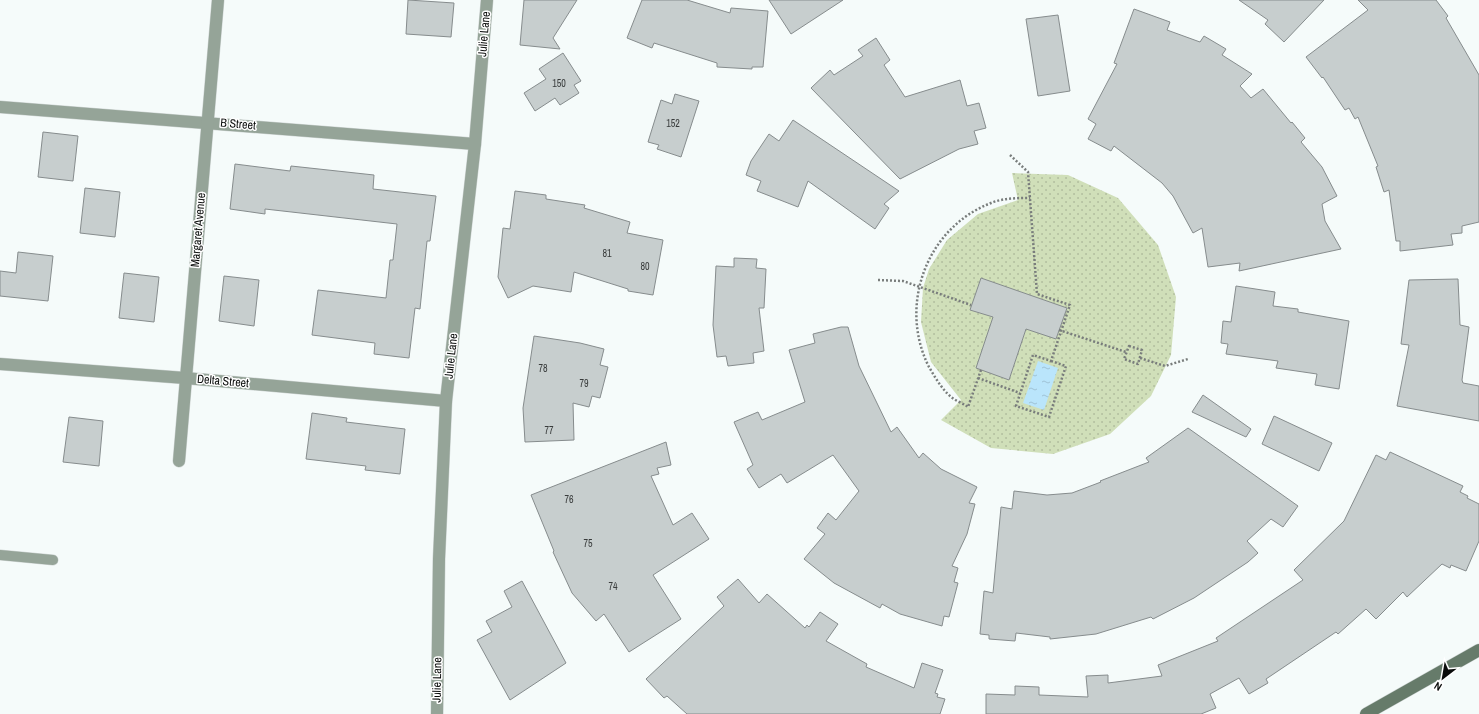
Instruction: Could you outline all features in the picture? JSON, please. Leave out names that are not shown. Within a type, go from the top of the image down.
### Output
[{"type":"main road","points":[[1366,714],[1479,650]]},
{"type":"street","name":"Margaret Avenue","points":[[179,461],[218,0]]},
{"type":"street","name":"Julie Lane","points":[[437,714],[439,559],[446,401],[475,144],[487,0]]},
{"type":"street","name":"B Street","points":[[0,107],[475,144]]},
{"type":"street","name":"Delta Street","points":[[0,364],[185,378],[446,401]]},
{"type":"lane","points":[[0,555],[53,560]]},
{"type":"path","points":[[1010,155],[1028,172],[1038,294],[1070,305],[1060,330],[1051,361]]},
{"type":"path","points":[[981,370],[968,406],[950,397],[935,378],[918,339],[916,320],[919,287],[924,268],[943,237],[974,211],[992,202],[1030,198]]},
{"type":"path","points":[[878,280],[903,281],[971,305]]},
{"type":"path","points":[[1060,330],[1126,352]]},
{"type":"path","points":[[1128,346],[1142,350],[1140,358],[1138,364],[1124,360],[1128,346]]},
{"type":"path","points":[[1033,355],[1051,361],[1066,366],[1049,417],[1016,406],[1033,355]]},
{"type":"path","points":[[1140,358],[1165,366],[1188,359]]},
{"type":"path","points":[[978,378],[1020,393]]},
{"type":"green space","points":[[1012,173],[1068,175],[1118,198],[1158,245],[1176,297],[1171,355],[1151,396],[1110,434],[1053,454],[991,448],[941,420],[961,400],[931,362],[921,322],[923,288],[929,269],[947,240],[978,214],[1018,200]]},
{"type":"water","points":[[1038,361],[1058,368],[1044,410],[1023,403]]},
{"type":"building","points":[[408,0],[454,3],[451,37],[406,34]]},
{"type":"building","points":[[524,0],[577,0],[553,38],[560,49],[520,45]]},
{"type":"building","points":[[642,0],[687,0],[730,13],[731,8],[768,11],[763,67],[752,67],[752,69],[717,67],[717,63],[654,43],[652,48],[627,38]]},
{"type":"building","points":[[769,0],[843,0],[791,34]]},
{"type":"building","points":[[1239,0],[1324,0],[1284,42],[1265,24],[1268,20]]},
{"type":"building","points":[[1358,0],[1436,0],[1448,16],[1446,18],[1479,75],[1479,222],[1462,226],[1462,233],[1451,234],[1453,245],[1400,251],[1400,241],[1396,241],[1389,190],[1384,192],[1376,167],[1378,166],[1358,117],[1355,119],[1349,108],[1345,110],[1323,77],[1322,78],[1306,57],[1368,10]]},
{"type":"building","points":[[1134,9],[1170,22],[1167,30],[1200,42],[1204,36],[1226,49],[1222,55],[1252,74],[1240,86],[1251,98],[1263,89],[1305,138],[1301,142],[1322,167],[1337,196],[1322,204],[1325,221],[1341,249],[1239,271],[1240,263],[1208,267],[1202,228],[1193,233],[1173,196],[1162,183],[1114,146],[1111,151],[1088,139],[1096,124],[1088,119],[1117,64],[1114,63]]},
{"type":"building","points":[[1058,15],[1070,91],[1038,96],[1026,19]]},
{"type":"building","points":[[876,38],[890,60],[884,65],[905,97],[960,80],[967,106],[979,103],[986,128],[974,131],[978,144],[959,149],[900,179],[811,88],[830,70],[834,75],[863,56],[858,50]]},
{"type":"building","points":[[563,53],[581,81],[574,85],[579,93],[560,105],[555,98],[535,111],[524,93],[546,79],[539,69]]},
{"type":"building","points":[[675,94],[699,101],[681,157],[657,149],[659,145],[648,142],[661,100],[672,104]]},
{"type":"building","points":[[793,120],[899,191],[884,204],[889,208],[875,229],[808,181],[798,207],[757,191],[761,181],[746,175],[751,161],[769,134],[779,141]]},
{"type":"building","points":[[43,132],[78,136],[73,181],[38,177]]},
{"type":"building","points":[[235,164],[290,171],[291,166],[374,175],[373,189],[436,196],[430,241],[427,241],[420,309],[415,308],[409,358],[374,354],[375,343],[312,335],[318,290],[386,298],[390,260],[393,260],[397,224],[265,209],[265,214],[230,209]]},
{"type":"building","points":[[85,188],[120,192],[115,237],[80,233]]},
{"type":"building","points":[[515,191],[546,195],[546,199],[585,205],[584,208],[630,222],[627,233],[663,240],[653,295],[628,291],[628,289],[574,272],[571,292],[533,286],[508,298],[498,277],[503,228],[510,229]]},
{"type":"building","points":[[18,252],[53,256],[48,301],[0,296],[0,271],[16,273]]},
{"type":"building","points":[[734,258],[757,259],[756,268],[766,269],[764,308],[759,308],[764,351],[753,353],[754,363],[728,366],[726,356],[717,357],[713,325],[716,266],[734,267]]},
{"type":"building","points":[[124,273],[159,277],[154,322],[119,318]]},
{"type":"building","points":[[224,276],[259,280],[254,326],[219,321]]},
{"type":"building","points":[[981,278],[1067,308],[1056,339],[1026,329],[1009,380],[976,368],[993,317],[970,310]]},
{"type":"building","points":[[1458,279],[1460,325],[1469,327],[1462,380],[1463,383],[1479,386],[1479,421],[1397,406],[1409,345],[1401,344],[1409,280]]},
{"type":"building","points":[[1236,286],[1275,292],[1273,306],[1298,309],[1298,312],[1349,321],[1339,389],[1315,385],[1317,374],[1276,368],[1278,361],[1226,354],[1228,344],[1221,343],[1223,321],[1231,322]]},
{"type":"building","points":[[841,327],[848,327],[859,366],[891,432],[897,427],[919,458],[923,453],[941,469],[977,487],[969,503],[975,504],[967,534],[952,566],[958,568],[954,582],[958,583],[949,617],[944,616],[942,626],[900,614],[882,604],[880,608],[834,583],[804,559],[825,534],[817,528],[828,513],[836,520],[859,491],[833,455],[787,483],[781,474],[759,488],[747,469],[753,465],[734,422],[758,412],[762,420],[805,402],[789,350],[815,343],[813,334]]},
{"type":"building","points":[[534,336],[580,343],[604,349],[600,365],[608,367],[600,398],[592,396],[589,407],[573,403],[574,440],[525,442],[523,408]]},
{"type":"building","points":[[1203,395],[1251,429],[1246,437],[1192,412]]},
{"type":"building","points":[[312,413],[347,418],[346,422],[405,429],[400,474],[365,470],[366,466],[306,459]]},
{"type":"building","points":[[1274,416],[1332,443],[1319,471],[1262,444]]},
{"type":"building","points":[[69,417],[103,421],[99,466],[63,462]]},
{"type":"building","points":[[1188,428],[1298,506],[1283,527],[1271,519],[1247,541],[1258,553],[1248,562],[1194,598],[1153,619],[1151,617],[1096,634],[1050,639],[1050,637],[1016,633],[1015,641],[989,639],[989,635],[980,634],[984,591],[993,593],[1001,507],[1012,509],[1014,491],[1047,495],[1072,493],[1149,462],[1146,458]]},
{"type":"building","points":[[666,442],[671,465],[657,468],[659,474],[651,476],[673,525],[692,513],[709,539],[653,575],[681,619],[629,652],[604,614],[596,621],[572,593],[553,552],[554,551],[531,495]]},
{"type":"building","points":[[1390,452],[1463,486],[1460,492],[1468,496],[1467,498],[1479,504],[1479,541],[1466,571],[1451,565],[1450,568],[1442,564],[1407,597],[1403,592],[1376,619],[1366,609],[1338,634],[1336,632],[1266,679],[1268,683],[1249,694],[1239,678],[1210,694],[1216,708],[1201,714],[986,714],[986,694],[1015,695],[1015,686],[1039,687],[1039,695],[1088,697],[1086,676],[1108,675],[1108,683],[1162,676],[1158,665],[1218,641],[1216,638],[1303,580],[1294,570],[1344,521],[1376,455],[1386,460]]},
{"type":"building","points":[[738,579],[759,603],[767,594],[805,628],[807,625],[809,627],[820,612],[838,624],[826,641],[867,664],[866,667],[914,688],[922,663],[943,670],[935,693],[938,694],[937,697],[945,699],[940,714],[687,714],[667,696],[664,698],[646,679],[724,606],[717,597]]},
{"type":"building","points":[[522,581],[566,663],[510,700],[477,640],[492,632],[486,621],[512,607],[504,591]]}]
